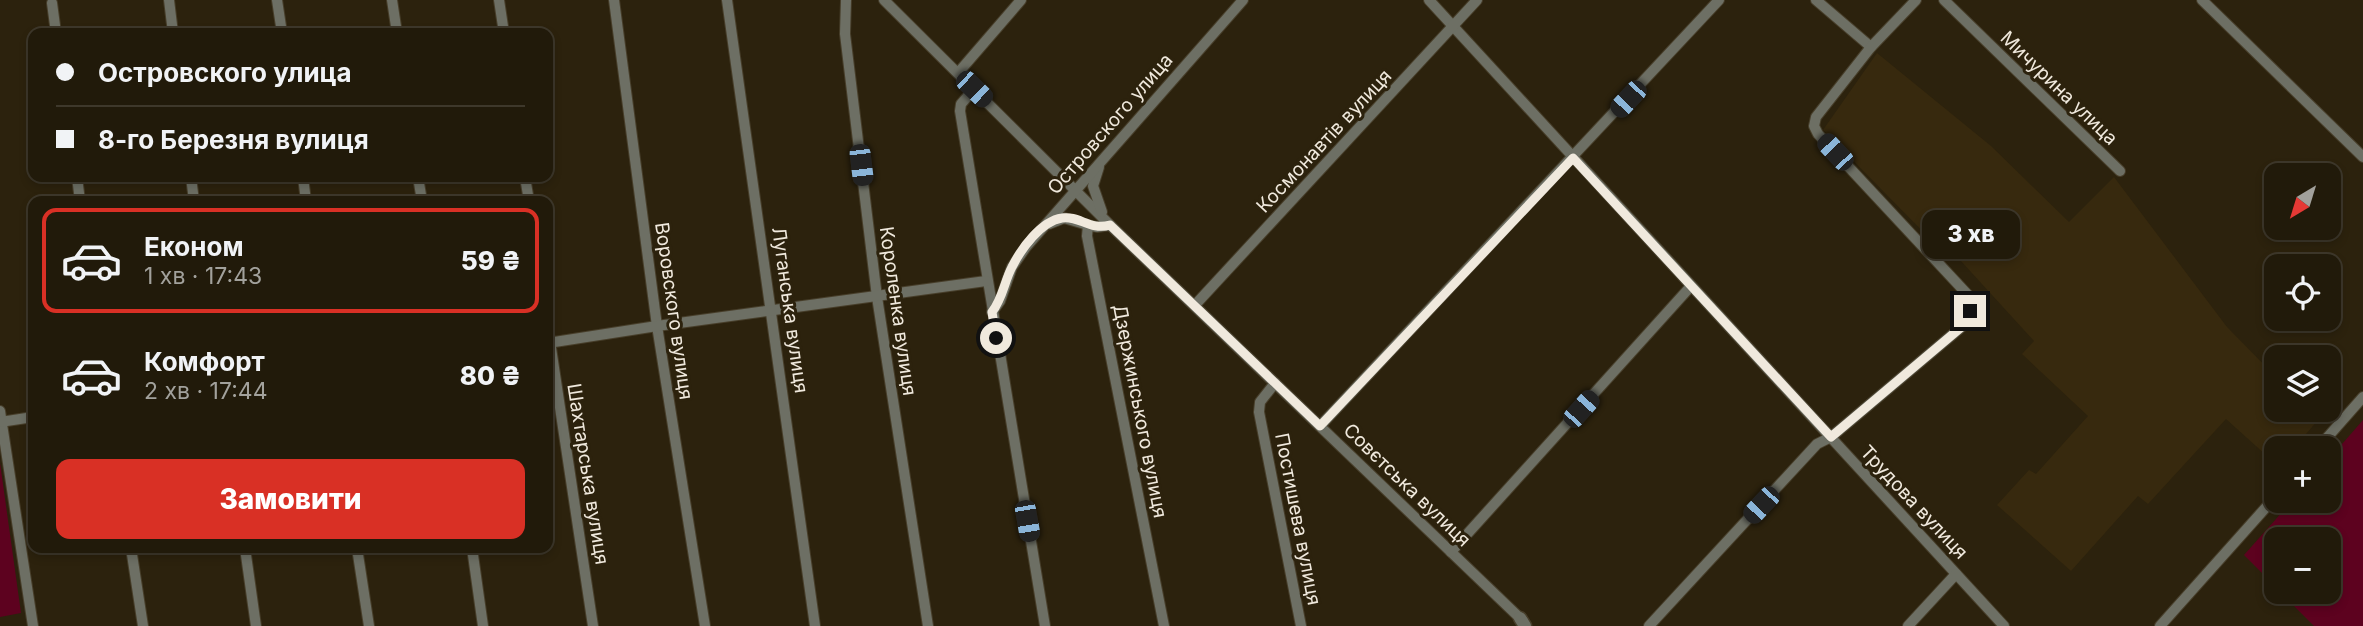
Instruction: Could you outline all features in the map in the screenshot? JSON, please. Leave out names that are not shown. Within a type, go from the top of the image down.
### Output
[{"type":"street","points":[[169,0],[172,28]]},
{"type":"street","points":[[277,0],[281,28]]},
{"type":"street","points":[[392,0],[396,28]]},
{"type":"street","points":[[499,0],[503,28]]},
{"type":"street","name":"Воровского вулиця","points":[[614,0],[657,326],[705,626]]},
{"type":"street","name":"Луганська вулиця","points":[[727,0],[816,626]]},
{"type":"street","name":"Короленка вулиця","points":[[846,0],[845,34],[877,297],[928,626]]},
{"type":"street","name":"Совєтська вулиця","points":[[884,0],[1110,225],[1524,623]]},
{"type":"street","points":[[958,74],[1021,0]]},
{"type":"street","name":"Островского улица","points":[[992,312],[1000,301],[1012,267],[1044,226],[1243,0]]},
{"type":"street","name":"Трудова вулиця","points":[[1429,0],[2004,626]]},
{"type":"street","name":"Космонавтів вулиця","points":[[1195,305],[1477,0]]},
{"type":"street","points":[[1320,426],[1719,0]]},
{"type":"street","points":[[1816,0],[1871,47]]},
{"type":"street","points":[[1649,626],[1816,444],[1831,437],[1965,324],[1971,303],[1968,295],[1818,134],[1814,126],[1816,117],[1871,47],[1916,0]]},
{"type":"street","name":"Мичурина улица","points":[[1944,0],[2120,171]]},
{"type":"street","points":[[2203,0],[2363,158]]},
{"type":"street","points":[[52,3],[55,28]]},
{"type":"street","points":[[974,89],[961,104],[960,111],[1045,626]]},
{"type":"street","points":[[1044,226],[1064,218],[1097,227],[1110,225],[1093,186],[1096,173],[1106,155]]},
{"type":"street","name":"Дзержинського вулиця","points":[[1088,225],[1087,236],[1164,626]]},
{"type":"street","points":[[553,342],[986,281]]},
{"type":"street","points":[[1451,552],[1691,286]]},
{"type":"street","name":"Шахтарська вулиця","points":[[553,369],[593,626]]},
{"type":"street","name":"Постишева вулиця","points":[[1275,383],[1260,402],[1259,412],[1301,626]]},
{"type":"street","points":[[2329,436],[2363,397]]},
{"type":"street","points":[[28,417],[1,418],[33,626]]},
{"type":"street","points":[[2160,626],[2264,510]]},
{"type":"street","points":[[132,553],[144,626]]},
{"type":"street","points":[[246,553],[256,626]]},
{"type":"street","points":[[358,553],[369,626]]},
{"type":"street","points":[[473,553],[482,626]]},
{"type":"street","points":[[1908,626],[1956,574]]},
{"type":"shaded area","points":[[1877,53],[1991,146],[2069,222],[2114,177],[2227,327],[2264,365],[2264,422],[2316,422],[2304,436],[2264,436],[2264,453],[2226,419],[2148,504],[2138,496],[2071,571],[1997,505],[2029,470],[2036,474],[2088,416],[2022,354],[2034,341],[1950,249],[1944,253],[1823,130]]},
{"type":"shaded area","points":[[2363,420],[2363,626],[2314,626],[2292,604],[2341,604],[2341,527],[2269,527],[2281,513],[2341,513],[2341,445]]},
{"type":"shaded area","points":[[0,463],[21,613],[0,617]]},
{"type":"shaded area","points":[[2264,532],[2264,575],[2244,555]]},
{"type":"route","points":[[996,338],[992,312],[1000,301],[1012,267],[1044,226],[1064,218],[1097,227],[1110,225],[1320,426],[1573,158],[1831,437],[1965,324],[1970,311]]}]
